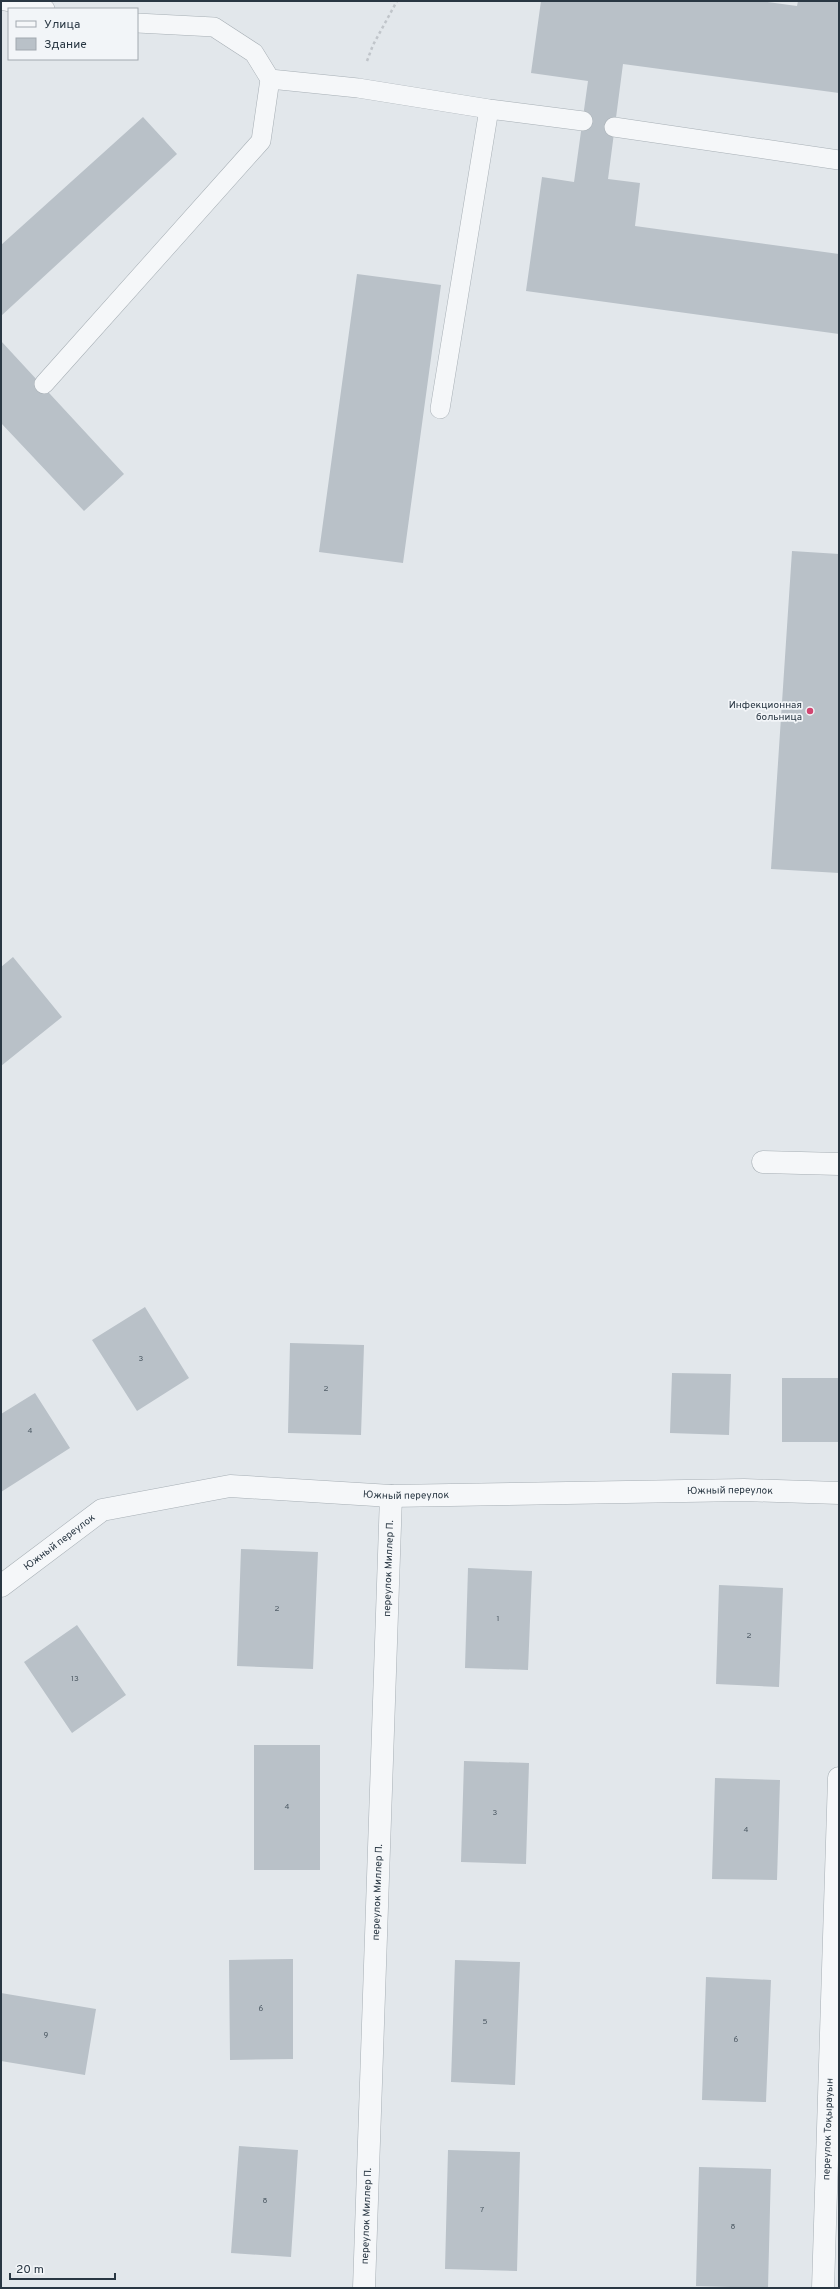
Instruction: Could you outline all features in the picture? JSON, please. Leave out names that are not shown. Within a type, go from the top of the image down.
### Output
[{"type":"street","points":[[763,1162],[839,1164]]},
{"type":"street","name":"Южный переулок","points":[[1,1586],[102,1510],[230,1486],[391,1496],[744,1490],[839,1493]]},
{"type":"street","name":"переулок Миллер П.","points":[[364,2288],[391,1496]]},
{"type":"street","name":"переулок Тоқырауын","points":[[823,2288],[839,1778]]},
{"type":"lane","points":[[5,1],[40,8]]},
{"type":"lane","points":[[44,384],[261,141],[270,79],[254,53],[214,27],[138,23]]},
{"type":"lane","points":[[270,79],[358,88],[583,121]]},
{"type":"lane","points":[[440,409],[488,108]]},
{"type":"lane","points":[[614,127],[839,160]]},
{"type":"path","points":[[358,88],[373,45],[397,1]]},
{"type":"building","points":[[541,1],[760,1],[797,6],[798,1],[839,1],[839,93],[623,64],[608,179],[640,183],[635,226],[839,254],[839,334],[526,291],[542,177],[574,182],[588,81],[531,73]]},
{"type":"building","points":[[143,117],[177,154],[1,316],[1,245]]},
{"type":"building","points":[[357,274],[441,285],[403,563],[319,552]]},
{"type":"building","points":[[1,341],[124,474],[84,511],[1,423]]},
{"type":"building","name":"Инфекционная больница","points":[[792,551],[839,554],[839,873],[771,869]]},
{"type":"building","points":[[13,957],[62,1017],[1,1066],[1,967]]},
{"type":"building","points":[[145,1307],[189,1378],[137,1411],[92,1340]]},
{"type":"building","points":[[290,1343],[364,1345],[361,1435],[288,1433]]},
{"type":"building","points":[[672,1373],[731,1374],[729,1435],[670,1433]]},
{"type":"building","points":[[782,1378],[839,1378],[839,1442],[782,1442]]},
{"type":"building","points":[[35,1393],[70,1448],[1,1492],[1,1414]]},
{"type":"building","points":[[241,1549],[318,1552],[313,1669],[237,1666]]},
{"type":"building","points":[[468,1568],[532,1571],[528,1670],[465,1668]]},
{"type":"building","points":[[719,1585],[783,1588],[779,1687],[716,1684]]},
{"type":"building","points":[[77,1625],[126,1695],[72,1733],[24,1662]]},
{"type":"building","points":[[254,1745],[320,1745],[320,1870],[254,1870]]},
{"type":"building","points":[[464,1761],[529,1763],[526,1864],[461,1862]]},
{"type":"building","points":[[715,1778],[780,1780],[777,1880],[712,1879]]},
{"type":"building","points":[[293,1959],[293,2059],[230,2060],[229,1960]]},
{"type":"building","points":[[455,1960],[520,1962],[515,2085],[451,2082]]},
{"type":"building","points":[[706,1977],[771,1980],[766,2102],[702,2100]]},
{"type":"building","points":[[1,1993],[96,2009],[85,2075],[1,2061]]},
{"type":"building","points":[[239,2146],[298,2150],[291,2257],[231,2253]]},
{"type":"building","points":[[448,2150],[520,2152],[517,2271],[445,2269]]},
{"type":"building","points":[[699,2167],[771,2169],[768,2288],[696,2286]]},
{"type":"place","name":"Инфекционная больница","points":[[810,711]]}]
